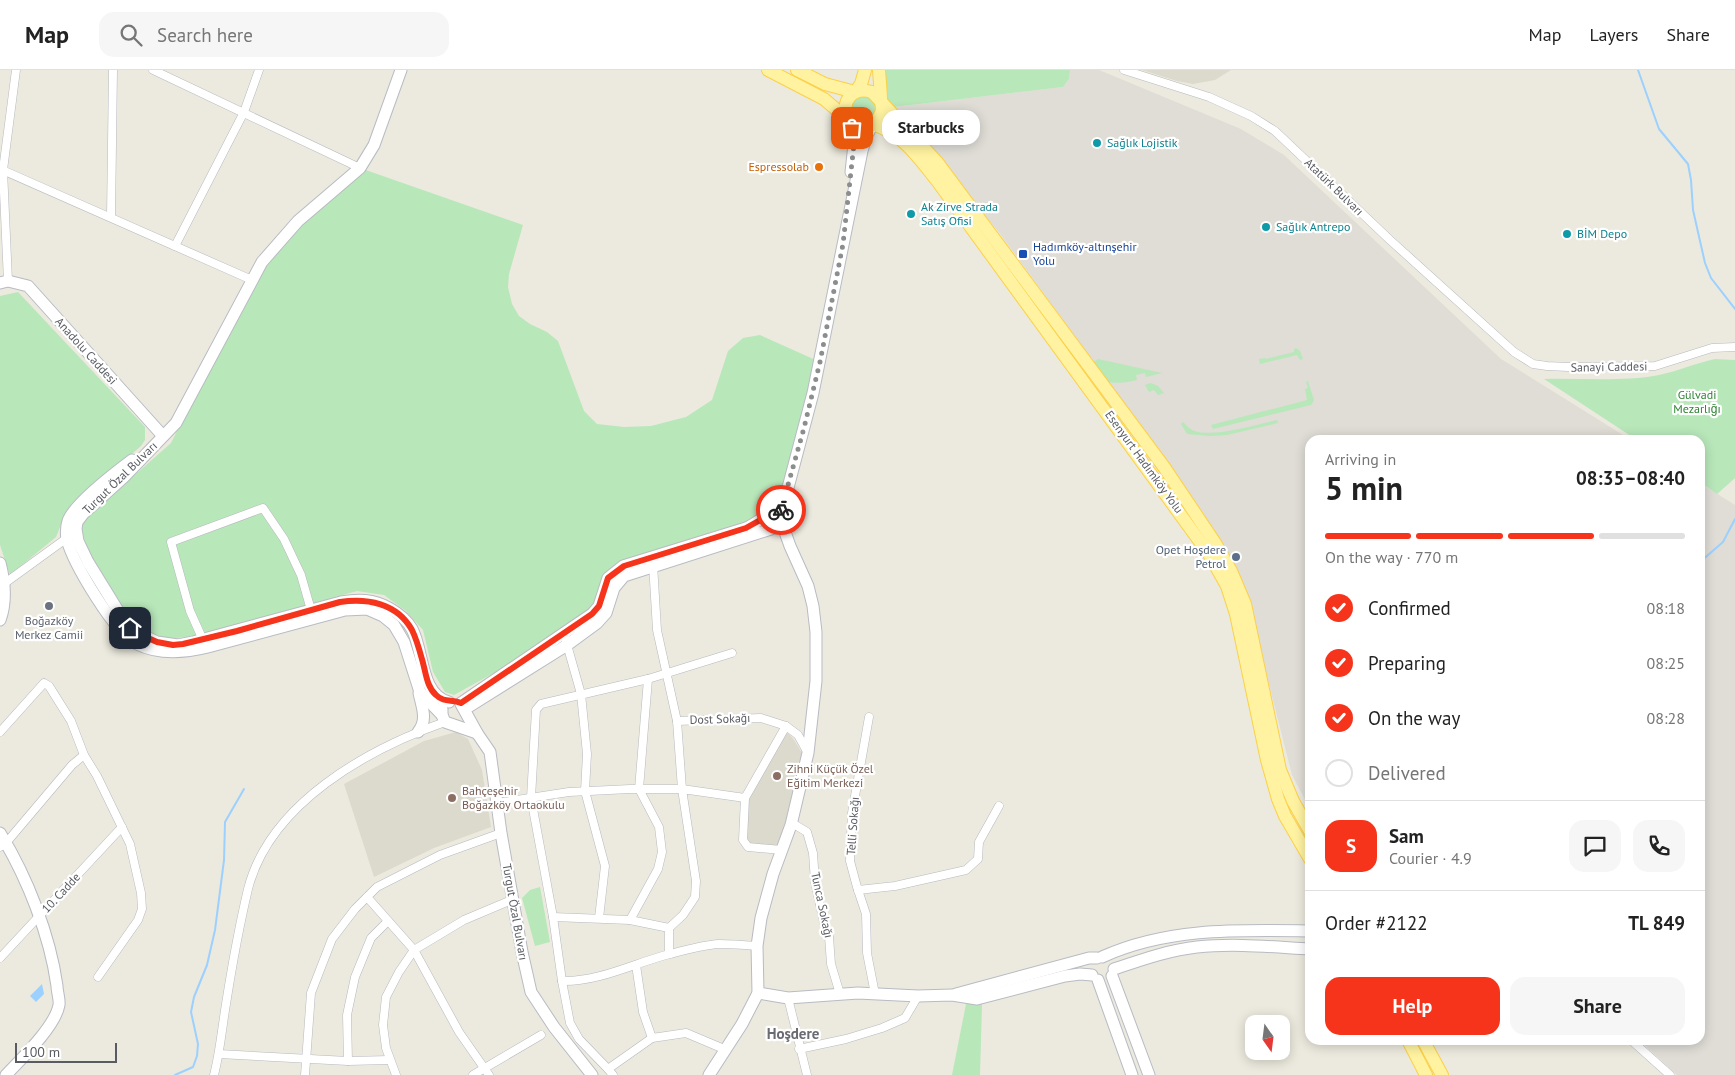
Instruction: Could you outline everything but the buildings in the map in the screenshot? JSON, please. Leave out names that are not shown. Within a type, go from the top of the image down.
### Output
[{"type":"main road","points":[[768,70],[828,101],[852,123],[862,127],[877,121],[882,111],[879,70]]},
{"type":"main road","points":[[797,70],[831,86],[855,92],[866,90],[877,95],[880,100]]},
{"type":"main road","points":[[848,119],[846,101],[861,84],[865,70]]},
{"type":"main road","name":"Esenyurt Hadımköy Yolu","points":[[880,100],[937,162],[1164,467],[1201,532],[1232,599],[1240,627],[1272,781],[1280,806],[1305,850]]},
{"type":"main road","name":"Esenyurt Hadımköy Yolu","points":[[873,124],[887,129],[912,148],[1231,571],[1245,604],[1280,770],[1305,822]]},
{"type":"main road","points":[[1411,1045],[1426,1075]]},
{"type":"main road","points":[[1426,1045],[1442,1075]]},
{"type":"street","points":[[4,282],[2,170],[16,70]]},
{"type":"street","points":[[111,217],[113,70]]},
{"type":"street","points":[[153,70],[360,168]]},
{"type":"street","points":[[174,246],[244,112],[259,70]]},
{"type":"street","name":"Turgut Özal Bulvarı","points":[[401,70],[374,145],[360,168],[298,221],[262,262],[176,423],[124,476],[83,514],[78,522],[76,534],[81,549],[94,574],[120,614],[134,631],[152,640],[169,644],[183,644],[340,602],[356,600],[376,602],[393,610],[402,617],[412,630],[431,690],[438,697],[460,707],[490,752],[501,833],[531,992],[554,1027],[592,1075]]},
{"type":"street","name":"Atatürk Bulvarı","points":[[1124,70],[1209,97],[1251,116],[1275,131],[1390,240],[1514,352]]},
{"type":"street","points":[[843,244],[854,144],[848,119]]},
{"type":"street","points":[[448,721],[443,707],[460,707],[566,639],[599,606],[606,582],[611,574],[624,566],[652,561],[771,529],[778,524],[813,393],[862,151],[866,137],[873,124]]},
{"type":"street","points":[[2,170],[252,280]]},
{"type":"street","name":"Anadolu Caddesi","points":[[4,282],[28,286],[163,436]]},
{"type":"street","name":"Sanayi Caddesi","points":[[1514,352],[1533,364],[1568,368],[1655,366],[1712,348],[1735,347]]},
{"type":"street","name":"Turgut Özal Bulvarı","points":[[67,538],[68,521],[76,509],[119,470],[163,436]]},
{"type":"street","points":[[203,640],[190,611],[171,542],[263,508],[284,539],[301,574],[311,610]]},
{"type":"street","points":[[708,1075],[742,1024],[758,993],[758,946],[761,918],[773,874],[792,823],[808,753],[816,681],[816,632],[813,606],[808,586],[780,518]]},
{"type":"street","points":[[5,583],[67,538],[80,568],[105,608],[126,636],[143,646],[160,651],[189,651],[345,610],[366,609],[383,616],[398,630],[404,642],[418,689],[424,720],[418,732]]},
{"type":"street","points":[[652,561],[657,630],[668,673],[677,721],[682,789],[696,881],[696,897],[683,915],[669,928],[669,954]]},
{"type":"street","points":[[0,563],[5,583],[4,603],[0,620]]},
{"type":"street","points":[[566,639],[581,694],[587,754],[585,792],[605,866],[599,918]]},
{"type":"street","points":[[724,1050],[686,1033],[652,1038],[611,1072],[579,1039],[570,1022],[531,798],[536,710],[541,704],[648,679],[732,654]]},
{"type":"street","points":[[630,920],[658,869],[662,852],[658,827],[639,790],[648,679]]},
{"type":"street","points":[[0,732],[44,683],[48,686],[71,721],[84,755],[97,776],[130,844],[141,893],[142,908],[138,920],[98,978]]},
{"type":"street","points":[[418,689],[423,697],[448,721],[477,733]]},
{"type":"street","points":[[214,1075],[230,979],[249,889],[264,852],[296,810],[323,785],[366,758],[418,732],[448,721],[464,721],[460,707]]},
{"type":"street","name":"Telli Sokağı","points":[[869,717],[852,813],[850,861],[866,914],[867,954],[875,994]]},
{"type":"street","name":"Dost Sokağı","points":[[677,721],[761,718],[786,726],[798,735],[808,753]]},
{"type":"street","points":[[782,850],[748,847],[743,840],[745,798],[786,726]]},
{"type":"street","points":[[6,1075],[50,1026],[59,1005],[54,966],[40,916],[2,841],[72,765],[84,755]]},
{"type":"street","points":[[497,803],[585,792],[682,789],[745,798]]},
{"type":"street","points":[[858,890],[895,886],[966,870],[978,860],[979,842],[999,806]]},
{"type":"street","name":"Tunca Sokağı","points":[[792,823],[807,832],[813,853],[815,882],[829,937],[832,964],[840,994]]},
{"type":"street","name":"10. Cadde","points":[[0,958],[122,827]]},
{"type":"street","points":[[305,1075],[312,994],[332,938],[355,909],[377,887],[440,855],[501,833]]},
{"type":"street","points":[[367,897],[414,950],[459,1032],[489,1075]]},
{"type":"street","points":[[396,1075],[389,1060],[383,1025],[386,997],[399,972],[414,950],[464,920],[514,899]]},
{"type":"street","points":[[553,917],[630,920],[669,928]]},
{"type":"street","points":[[348,1061],[347,1015],[355,977],[371,938],[388,921]]},
{"type":"street","points":[[1132,1075],[1095,978],[1090,971],[1092,964],[1100,958],[1133,945],[1189,933],[1234,930],[1305,931]]},
{"type":"street","points":[[562,981],[575,981],[669,954],[719,944],[758,946]]},
{"type":"street","points":[[952,995],[971,999],[984,998],[1065,976],[1080,974],[1106,980],[1113,972],[1150,957],[1196,947],[1229,946],[1305,949]]},
{"type":"street","points":[[758,993],[788,998],[840,994],[952,995],[1089,958],[1100,958],[1112,961],[1113,972],[1149,1075]]},
{"type":"street","points":[[636,965],[643,1012],[652,1038]]},
{"type":"street","points":[[799,1049],[846,1039],[882,1028],[905,1018],[918,996]]},
{"type":"street","points":[[788,998],[799,1049],[807,1075]]},
{"type":"street","points":[[473,1075],[541,1035]]},
{"type":"street","points":[[1637,1045],[1670,1075]]},
{"type":"street","points":[[219,1054],[348,1061],[389,1060]]},
{"type":"shaded area","points":[[1070,70],[1099,70],[1241,129],[1284,155],[1501,359],[1623,435],[1305,435],[1305,800],[1292,775],[1244,585],[1147,435],[998,231],[894,107],[1063,87],[1069,79]]},
{"type":"shaded area","points":[[1142,70],[1231,70],[1215,80],[1193,84]]},
{"type":"shaded area","points":[[1705,486],[1735,505],[1735,1075],[1677,1075],[1644,1045],[1705,1045]]},
{"type":"shaded area","points":[[456,732],[468,739],[482,770],[491,827],[434,848],[374,877],[344,784],[424,741]]},
{"type":"shaded area","name":"Zihni Küçük Özel Eğitim Merkezi","points":[[783,732],[789,734],[802,753],[780,844],[773,849],[748,847],[743,840],[745,798]]},
{"type":"green space","points":[[883,70],[1070,70],[1069,79],[1063,87],[894,107],[886,97]]},
{"type":"green space","points":[[864,96],[873,99],[876,108],[873,117],[864,120],[855,117],[852,108],[855,99]]},
{"type":"green space","points":[[360,168],[523,225],[509,274],[508,287],[512,304],[519,316],[547,332],[558,341],[584,411],[597,424],[624,427],[651,426],[686,417],[712,400],[728,351],[743,338],[760,335],[820,362],[785,495],[771,514],[652,556],[564,634],[454,695],[445,692],[433,672],[423,630],[406,611],[384,595],[357,591],[201,635],[171,638],[157,636],[142,629],[126,612],[106,582],[89,550],[84,537],[83,524],[86,518],[171,443],[262,262]]},
{"type":"green space","points":[[18,292],[145,427],[145,440],[141,446],[73,505],[64,517],[56,537],[10,575],[0,545],[0,296]]},
{"type":"green space","points":[[1296,348],[1300,351],[1303,359],[1300,360],[1297,355],[1260,364],[1259,359],[1294,352]]},
{"type":"green space","points":[[1098,359],[1162,373],[1146,377],[1145,373],[1136,375],[1137,380],[1127,382],[1109,382],[1094,362]]},
{"type":"green space","name":"Gülvadi Mezarlıḡı","points":[[1715,359],[1735,360],[1735,478],[1717,494],[1705,486],[1705,435],[1629,435],[1544,379],[1645,377]]},
{"type":"green space","points":[[1308,381],[1314,400],[1311,405],[1213,429],[1211,425],[1307,400],[1305,389],[1308,388],[1306,382]]},
{"type":"green space","points":[[1151,383],[1158,386],[1164,393],[1158,395],[1154,390],[1149,392],[1145,385]]},
{"type":"green space","points":[[1277,420],[1278,423],[1227,435],[1210,436],[1187,434],[1181,424],[1183,422],[1192,430],[1210,433],[1234,430]]},
{"type":"green space","points":[[540,887],[550,942],[535,946],[522,898],[530,890]]},
{"type":"green space","points":[[966,1004],[982,1004],[980,1075],[952,1075]]},
{"type":"water","points":[[42,984],[44,994],[36,1002],[30,996]]},
{"type":"waterway","points":[[1638,70],[1659,129],[1688,164],[1693,210],[1705,263],[1711,278],[1735,309]]},
{"type":"waterway","points":[[1705,558],[1723,542],[1735,519]]},
{"type":"waterway","points":[[175,1075],[193,1067],[197,1056],[198,1044],[191,1012],[194,997],[207,965],[215,930],[224,860],[225,822],[244,789]]},
{"type":"way so far","points":[[781,510],[813,393],[843,244],[854,144],[852,128]]},
{"type":"place","name":"Starbucks","points":[[852,128]]},
{"type":"place","name":"Sağlık Lojistik","points":[[1097,143]]},
{"type":"place","name":"Espressolab","points":[[819,167]]},
{"type":"place","name":"Ak Zirve Strada Satış Ofisi","points":[[911,214]]},
{"type":"place","name":"Sağlık Antrepo","points":[[1266,227]]},
{"type":"place","name":"BİM Depo","points":[[1567,234]]},
{"type":"place","name":"Hadımköy-altınşehir Yolu","points":[[1023,254]]},
{"type":"place","name":"Opet Hoşdere Petrol","points":[[1236,557]]},
{"type":"place","name":"Boğazköy Merkez Camii","points":[[49,606]]},
{"type":"place","name":"Zihni Küçük Özel Eğitim Merkezi","points":[[777,776]]},
{"type":"place","name":"Bahçeşehir Boğazköy Ortaokulu","points":[[452,798]]},
{"type":"district","name":"Hoşdere","points":[[793,1034]]},
{"type":"route","points":[[130,628],[152,640],[164,644],[178,645],[237,631],[340,602],[366,600],[376,602],[393,610],[402,617],[412,630],[431,690],[444,701],[457,701],[461,703],[592,614],[603,598],[608,578],[617,570],[652,556],[755,525],[771,514],[775,514],[780,518],[781,510]]}]
